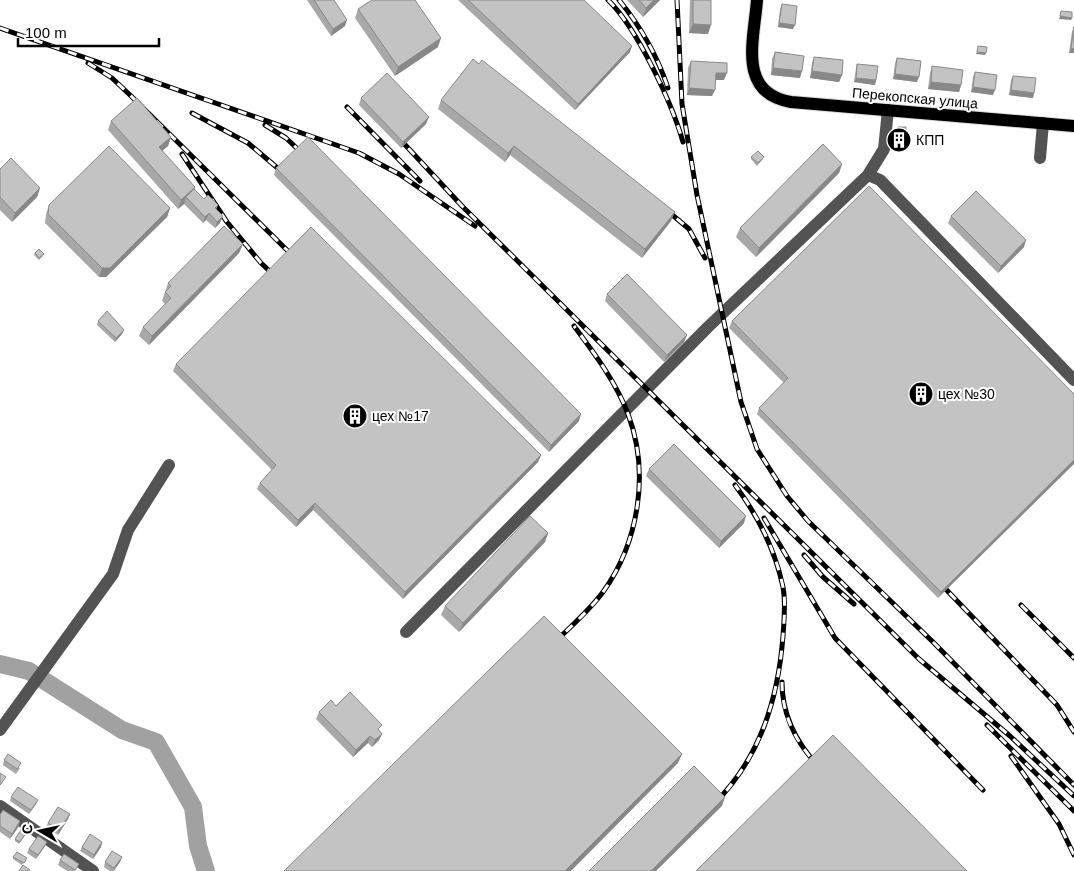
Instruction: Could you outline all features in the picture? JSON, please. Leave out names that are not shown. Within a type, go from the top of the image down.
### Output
[{"type":"main road","name":"Перекопская улица","points":[[757,0],[752,62],[759,85],[773,98],[782,101],[1074,126]]},
{"type":"street","points":[[406,632],[708,328],[868,175],[884,149],[888,110]]},
{"type":"street","points":[[1040,158],[1043,123]]},
{"type":"street","points":[[868,175],[880,180],[1074,380]]},
{"type":"street","points":[[0,730],[113,574],[128,530],[169,465]]},
{"type":"street","points":[[0,806],[93,871]]},
{"type":"building","points":[[314,0],[334,0],[347,20],[333,29]]},
{"type":"building","points":[[372,0],[415,0],[441,38],[398,67],[358,9]]},
{"type":"building","points":[[468,0],[584,0],[632,46],[578,104]]},
{"type":"building","points":[[639,0],[654,0],[646,8]]},
{"type":"building","points":[[693,0],[711,0],[711,25],[693,24]]},
{"type":"building","points":[[782,4],[797,6],[795,25],[779,23]]},
{"type":"building","points":[[1061,11],[1072,12],[1072,18],[1060,16]]},
{"type":"building","points":[[1074,27],[1074,49],[1071,48]]},
{"type":"building","points":[[978,46],[987,47],[986,53],[977,52]]},
{"type":"building","points":[[775,52],[804,56],[802,71],[773,68]]},
{"type":"building","points":[[814,57],[843,60],[842,75],[812,71]]},
{"type":"building","points":[[897,58],[921,61],[919,77],[895,74]]},
{"type":"building","points":[[473,59],[479,64],[482,60],[675,212],[645,249],[514,146],[508,153],[441,100]]},
{"type":"building","points":[[691,61],[727,63],[727,73],[716,73],[715,90],[689,88]]},
{"type":"building","points":[[857,64],[878,66],[876,80],[856,78]]},
{"type":"building","points":[[932,66],[963,70],[961,85],[931,82]]},
{"type":"building","points":[[975,72],[997,75],[995,90],[973,87]]},
{"type":"building","points":[[387,73],[429,117],[403,142],[361,98]]},
{"type":"building","points":[[1013,76],[1036,78],[1034,93],[1011,90]]},
{"type":"building","points":[[137,98],[171,137],[159,147],[195,187],[181,200],[111,121]]},
{"type":"building","name":"КПП","points":[[898,127],[906,127],[905,144],[896,144]]},
{"type":"building","points":[[308,137],[581,414],[551,445],[276,168]]},
{"type":"building","points":[[823,144],[842,164],[759,248],[740,228]]},
{"type":"building","points":[[109,146],[170,208],[110,268],[102,268],[48,214],[49,205]]},
{"type":"building","points":[[758,151],[764,157],[758,163],[751,157]]},
{"type":"building","points":[[11,158],[40,188],[15,213],[0,197],[0,169]]},
{"type":"building","name":"цех №30","points":[[869,186],[1074,394],[1074,460],[941,592],[759,408],[788,378],[732,321]]},
{"type":"building","points":[[194,189],[204,199],[208,195],[218,205],[215,208],[223,216],[217,222],[209,213],[205,217],[186,197]]},
{"type":"building","points":[[976,191],[1026,240],[1001,266],[951,216]]},
{"type":"building","points":[[224,226],[243,244],[152,336],[143,327],[171,298],[165,292],[171,286],[168,283]]},
{"type":"building","name":"цех №17","points":[[311,227],[541,455],[405,592],[315,503],[298,520],[260,483],[276,465],[176,364]]},
{"type":"building","points":[[39,249],[44,254],[39,258],[35,253]]},
{"type":"building","points":[[627,274],[687,335],[667,355],[607,294]]},
{"type":"building","points":[[107,311],[124,330],[116,338],[98,321]]},
{"type":"building","points":[[674,444],[746,516],[721,541],[649,469]]},
{"type":"building","points":[[530,516],[548,533],[463,623],[445,606]]},
{"type":"building","points":[[544,616],[682,754],[565,871],[284,871]]},
{"type":"building","points":[[350,692],[382,725],[378,729],[382,734],[375,740],[370,736],[356,750],[319,712],[331,700],[336,706]]},
{"type":"building","points":[[833,735],[967,871],[696,871]]},
{"type":"building","points":[[8,754],[21,763],[17,769],[4,760]]},
{"type":"building","points":[[694,766],[725,797],[651,871],[589,871]]},
{"type":"building","points":[[0,773],[6,777],[0,785]]},
{"type":"building","points":[[18,787],[38,800],[31,810],[11,797]]},
{"type":"building","points":[[58,807],[70,814],[59,830],[48,823]]},
{"type":"building","points":[[3,810],[20,821],[12,834],[0,826],[0,815]]},
{"type":"building","points":[[23,827],[28,830],[20,842],[15,839]]},
{"type":"building","points":[[90,834],[102,842],[94,855],[82,847]]},
{"type":"building","points":[[38,836],[47,842],[38,855],[29,849]]},
{"type":"building","points":[[112,851],[122,857],[114,868],[105,862]]},
{"type":"building","points":[[17,852],[27,858],[24,863],[13,857]]},
{"type":"building","points":[[64,854],[79,864],[75,870],[60,860]]},
{"type":"building","points":[[23,865],[30,870],[19,871]]},
{"type":"waterway","points":[[0,664],[29,671],[122,730],[156,742],[193,807],[198,846],[206,871]]},
{"type":"railway","points":[[608,0],[642,47],[671,107],[683,142]]},
{"type":"railway","points":[[619,0],[648,42],[668,88]]},
{"type":"railway","points":[[677,0],[682,104],[697,195],[741,402],[757,449],[787,496],[808,521],[934,643],[1074,785]]},
{"type":"railway","points":[[0,28],[359,153],[399,174],[475,226]]},
{"type":"railway","points":[[88,63],[112,78],[297,260]]},
{"type":"railway","points":[[347,107],[420,181]]},
{"type":"railway","points":[[192,113],[248,143],[287,176]]},
{"type":"railway","points":[[265,125],[286,138],[306,157]]},
{"type":"railway","points":[[396,135],[462,206],[919,659],[1010,736],[1074,796]]},
{"type":"railway","points":[[182,154],[227,222],[261,263],[279,280]]},
{"type":"railway","points":[[663,207],[689,229],[705,258]]},
{"type":"railway","points":[[553,644],[592,606],[615,572],[633,529],[639,483],[635,436],[628,414],[611,379],[574,326]]},
{"type":"railway","points":[[714,804],[743,767],[755,748],[764,727],[777,683],[784,624],[785,605],[780,573],[765,533],[735,485]]},
{"type":"railway","points":[[764,518],[835,638],[983,790]]},
{"type":"railway","points":[[804,555],[823,577],[854,604]]},
{"type":"railway","points":[[937,580],[1057,705],[1074,732]]},
{"type":"railway","points":[[1021,605],[1074,658]]},
{"type":"railway","points":[[782,682],[785,706],[792,728],[797,739],[820,768]]},
{"type":"railway","points":[[987,725],[1074,811]]},
{"type":"railway","points":[[1011,756],[1059,824],[1074,855]]},
{"type":"place","name":"КПП","points":[[899,140]]},
{"type":"place","name":"цех №30","points":[[921,394]]},
{"type":"place","name":"цех №17","points":[[355,416]]}]
